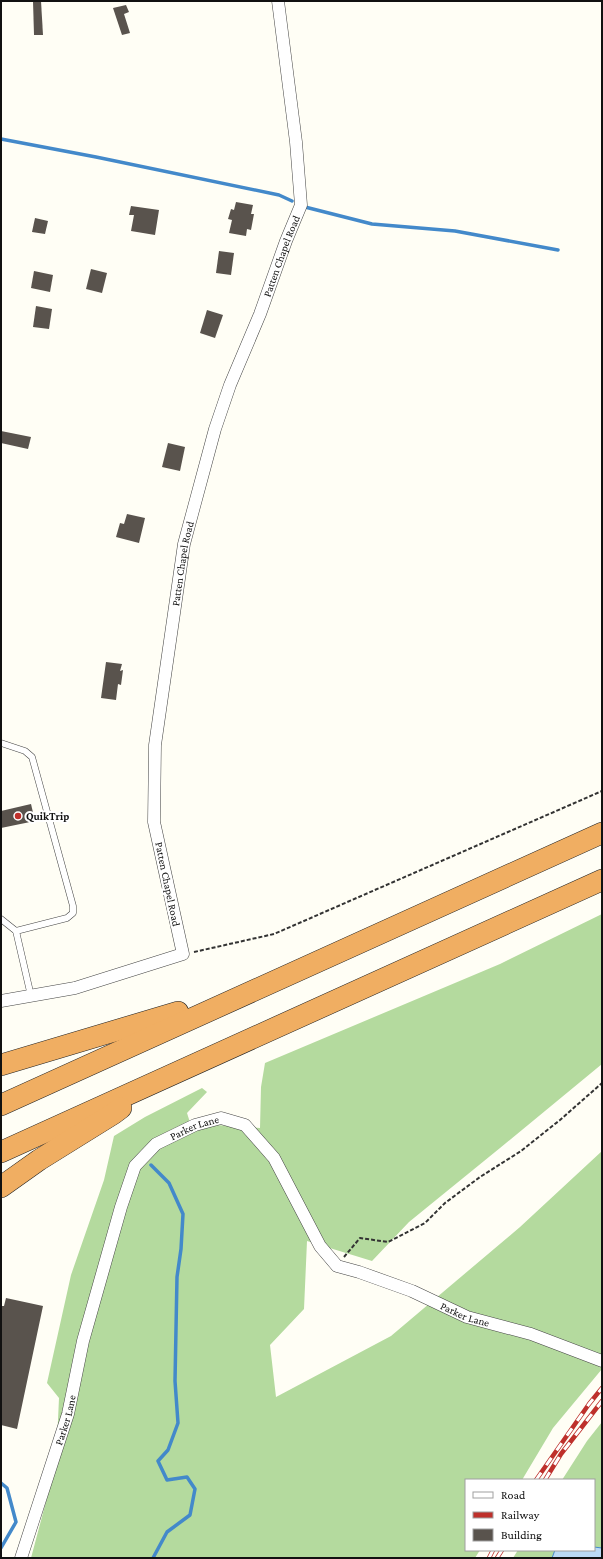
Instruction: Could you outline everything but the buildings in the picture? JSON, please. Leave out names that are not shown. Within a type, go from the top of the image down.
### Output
[{"type":"highway","points":[[1,1105],[602,833]]},
{"type":"highway","points":[[1,1152],[602,880]]},
{"type":"highway","points":[[1,1064],[255,990]]},
{"type":"highway","points":[[1,1187],[39,1160],[114,1114],[152,1083]]},
{"type":"street","name":"Patten Chapel Road","points":[[183,954],[154,822],[155,745],[184,544],[213,437],[230,385],[260,314],[300,205],[296,142],[278,1]]},
{"type":"street","points":[[1,1001],[74,988],[183,954]]},
{"type":"street","name":"Parker Lane","points":[[21,1558],[68,1414],[83,1341],[121,1207],[135,1166],[156,1144],[195,1125],[221,1118],[245,1125],[274,1158],[320,1246],[338,1266],[360,1272],[412,1291],[467,1317],[531,1334],[602,1361]]},
{"type":"lane","points":[[1,743],[25,751],[32,757],[73,906],[73,912],[67,918],[16,931]]},
{"type":"lane","points":[[1,919],[16,931],[31,996]]},
{"type":"path","points":[[183,954],[274,934],[602,791]]},
{"type":"path","points":[[338,1266],[350,1248],[360,1238],[388,1242],[425,1223],[445,1203],[480,1177],[521,1151],[560,1120],[602,1083]]},
{"type":"green space","points":[[602,914],[602,1064],[409,1222],[372,1261],[307,1241],[304,1309],[270,1345],[276,1397],[391,1336],[520,1227],[602,1151],[602,1369],[553,1428],[523,1479],[465,1479],[465,1551],[479,1551],[475,1558],[31,1558],[56,1464],[59,1398],[47,1383],[71,1275],[104,1180],[114,1136],[145,1117],[202,1088],[207,1092],[187,1113],[193,1132],[216,1125],[260,1128],[261,1087],[265,1063],[500,964]]},
{"type":"green space","points":[[602,1422],[602,1548],[595,1547],[595,1479],[563,1479],[587,1441]]},
{"type":"green space","points":[[517,1551],[555,1551],[552,1558],[513,1558]]},
{"type":"water","points":[[595,1547],[602,1548],[602,1558],[552,1558],[555,1551],[595,1551]]},
{"type":"waterway","points":[[1,139],[279,195],[292,201]]},
{"type":"waterway","points":[[305,207],[372,224],[455,231],[558,250]]},
{"type":"waterway","points":[[151,1165],[169,1183],[183,1214],[181,1249],[177,1277],[175,1381],[178,1423],[168,1450],[158,1461],[167,1480],[187,1477],[195,1489],[190,1515],[167,1532],[153,1558]]},
{"type":"waterway","points":[[1,1483],[7,1488],[16,1522],[1,1548]]},
{"type":"railway","points":[[537,1479],[589,1404],[602,1388]]},
{"type":"railway","points":[[546,1479],[561,1454],[602,1401]]},
{"type":"railway","points":[[489,1558],[492,1551]]},
{"type":"railway","points":[[497,1558],[501,1551]]},
{"type":"place","name":"QuikTrip","points":[[18,816]]}]
